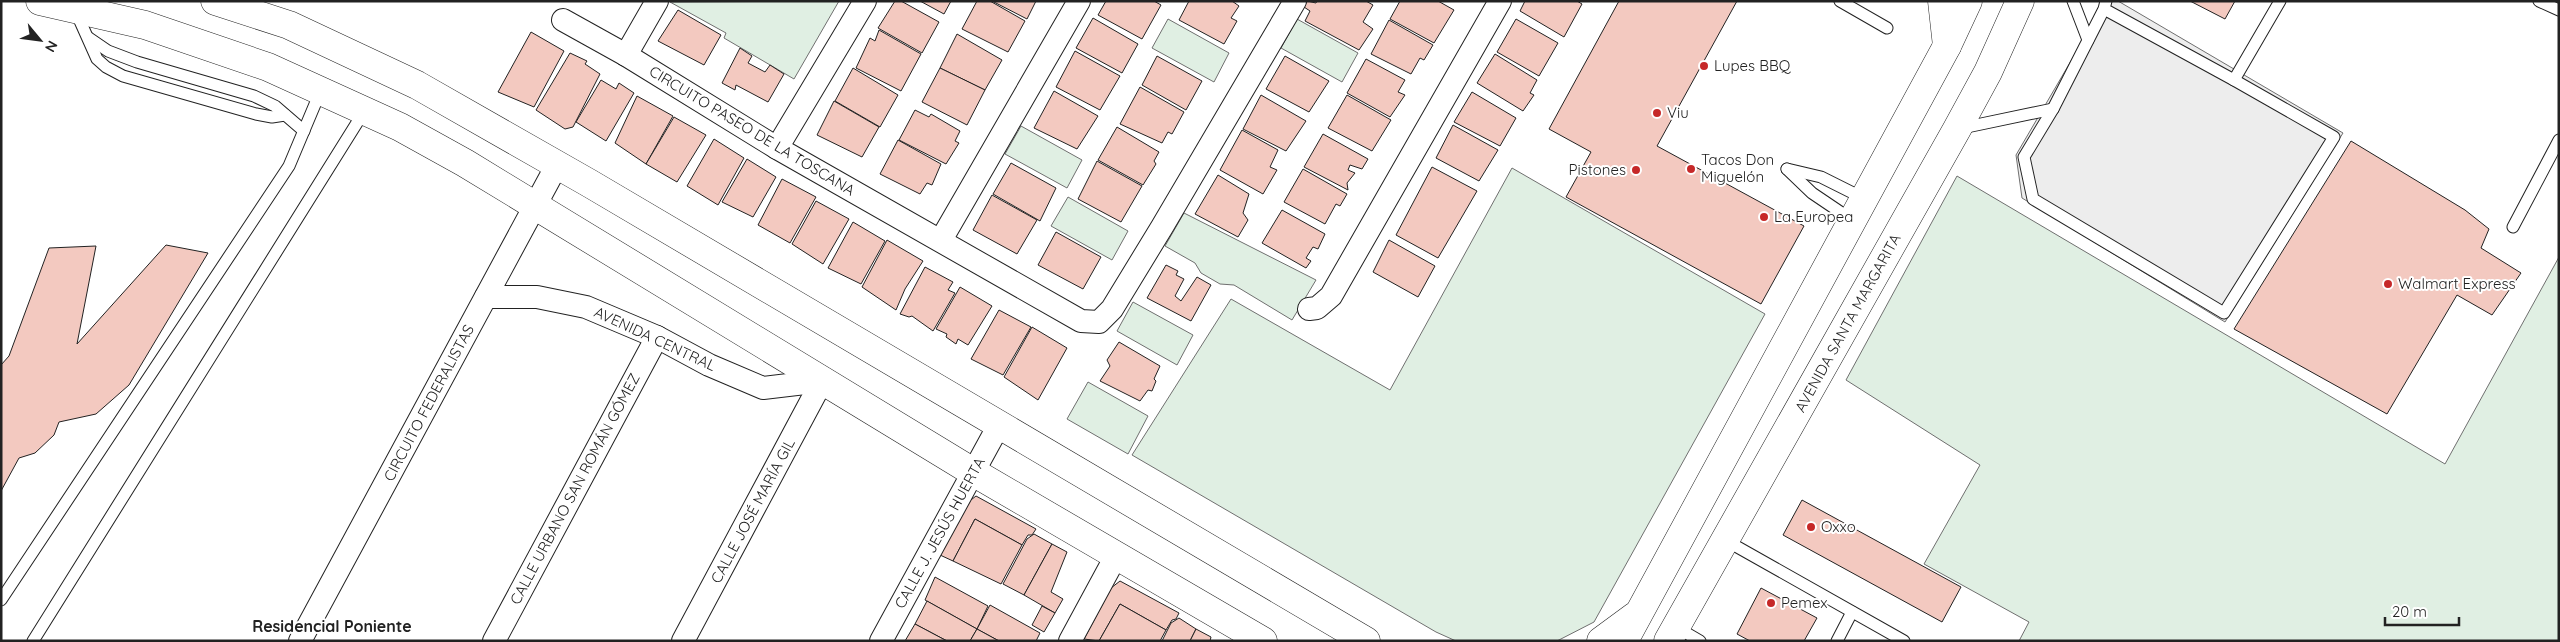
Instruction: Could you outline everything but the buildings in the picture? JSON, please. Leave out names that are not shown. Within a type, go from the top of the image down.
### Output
[{"type":"main road","points":[[40,1],[145,25],[268,67],[365,110],[456,159],[973,472],[1263,641]]},
{"type":"main road","points":[[215,1],[289,25],[417,85],[557,165],[1366,641]]},
{"type":"main road","points":[[1942,1],[1947,46]]},
{"type":"main road","points":[[1624,641],[1947,46],[1968,1]]},
{"type":"main road","name":"AVENIDA SANTA MARGARITA","points":[[1672,634],[1958,129],[1988,72],[2020,1]]},
{"type":"main road","points":[[1601,641],[1638,614]]},
{"type":"street","points":[[626,55],[657,1]]},
{"type":"street","points":[[777,148],[865,1]]},
{"type":"street","points":[[941,240],[1078,1]]},
{"type":"street","name":"CIRCUITO PASEO DE LA TOSCANA","points":[[563,20],[626,55],[777,148],[1081,321],[1099,322],[1112,308],[1295,1]]},
{"type":"street","points":[[1309,309],[1317,308],[1331,296],[1500,1]]},
{"type":"street","name":"CIRCUITO FEDERALISTAS","points":[[300,641],[557,165]]},
{"type":"street","name":"AVENIDA CENTRAL","points":[[486,297],[537,298],[586,307],[657,337],[709,364],[763,388],[822,381]]},
{"type":"street","name":"CALLE URBANO SAN ROMÁN GÓMEZ","points":[[494,641],[657,337]]},
{"type":"street","name":"CALLE JOSÉ MARÍA GIL","points":[[683,641],[822,381]]},
{"type":"street","name":"CALLE J. JESÚS HUERTA","points":[[881,641],[999,425]]},
{"type":"street","points":[[1070,641],[1116,556]]},
{"type":"lane","points":[[1840,1],[1888,28]]},
{"type":"lane","points":[[2073,1],[2088,40]]},
{"type":"lane","points":[[2234,80],[2280,1]]},
{"type":"lane","points":[[2539,1],[2559,10]]},
{"type":"lane","points":[[2105,5],[2334,137],[2224,313],[2033,199],[2024,157],[2053,109],[2105,5]]},
{"type":"lane","points":[[74,8],[98,59],[106,67],[123,76],[256,114],[272,117],[285,114]]},
{"type":"lane","points":[[89,38],[108,51],[137,62],[254,96],[275,106],[304,131]]},
{"type":"lane","points":[[1,600],[289,166],[322,90]]},
{"type":"lane","points":[[1958,129],[2053,109]]},
{"type":"lane","points":[[34,641],[365,110]]},
{"type":"lane","points":[[2513,227],[2559,140]]},
{"type":"lane","points":[[1787,169],[1821,177],[1857,209],[1812,194],[1787,169]]},
{"type":"lane","points":[[1725,540],[1904,641]]},
{"type":"lane","points":[[1837,641],[1852,612]]},
{"type":"lane","points":[[1672,634],[1700,641]]},
{"type":"green space","points":[[839,1],[794,79],[724,38],[726,33],[670,2]]},
{"type":"green space","points":[[1168,19],[1229,53],[1214,82],[1152,48]]},
{"type":"green space","points":[[1297,19],[1358,53],[1342,82],[1281,48]]},
{"type":"green space","points":[[1021,126],[1082,160],[1067,188],[1005,154]]},
{"type":"green space","points":[[1512,168],[1765,314],[1594,622],[1557,641],[1456,641],[1436,632],[1132,455],[1231,299],[1390,390]]},
{"type":"green space","points":[[1957,176],[2445,464],[2559,257],[2559,641],[2019,641],[2029,622],[1924,564],[1980,465],[1846,380]]},
{"type":"green space","points":[[1068,197],[1128,231],[1112,260],[1051,226]]},
{"type":"green space","points":[[1184,213],[1316,280],[1292,320],[1234,285],[1220,284],[1201,273],[1195,263],[1165,246]]},
{"type":"green space","points":[[1133,302],[1193,335],[1177,365],[1117,331]]},
{"type":"green space","points":[[1088,382],[1148,416],[1128,454],[1067,419]]},
{"type":"shaded area","points":[[2106,1],[2118,1],[2343,133],[2225,322],[2022,198],[2016,155]]},
{"type":"place","name":"Lupes BBQ","points":[[1704,66]]},
{"type":"place","name":"Viu","points":[[1657,113]]},
{"type":"place","name":"Tacos Don Miguelón","points":[[1691,169]]},
{"type":"place","name":"Pistones","points":[[1636,170]]},
{"type":"place","name":"La Europea","points":[[1764,217]]},
{"type":"place","name":"Walmart Express","points":[[2388,284]]},
{"type":"place","name":"Oxxo","points":[[1811,527]]},
{"type":"place","name":"Pemex","points":[[1771,603]]},
{"type":"district","name":"Residencial Poniente","points":[[332,626]]}]
